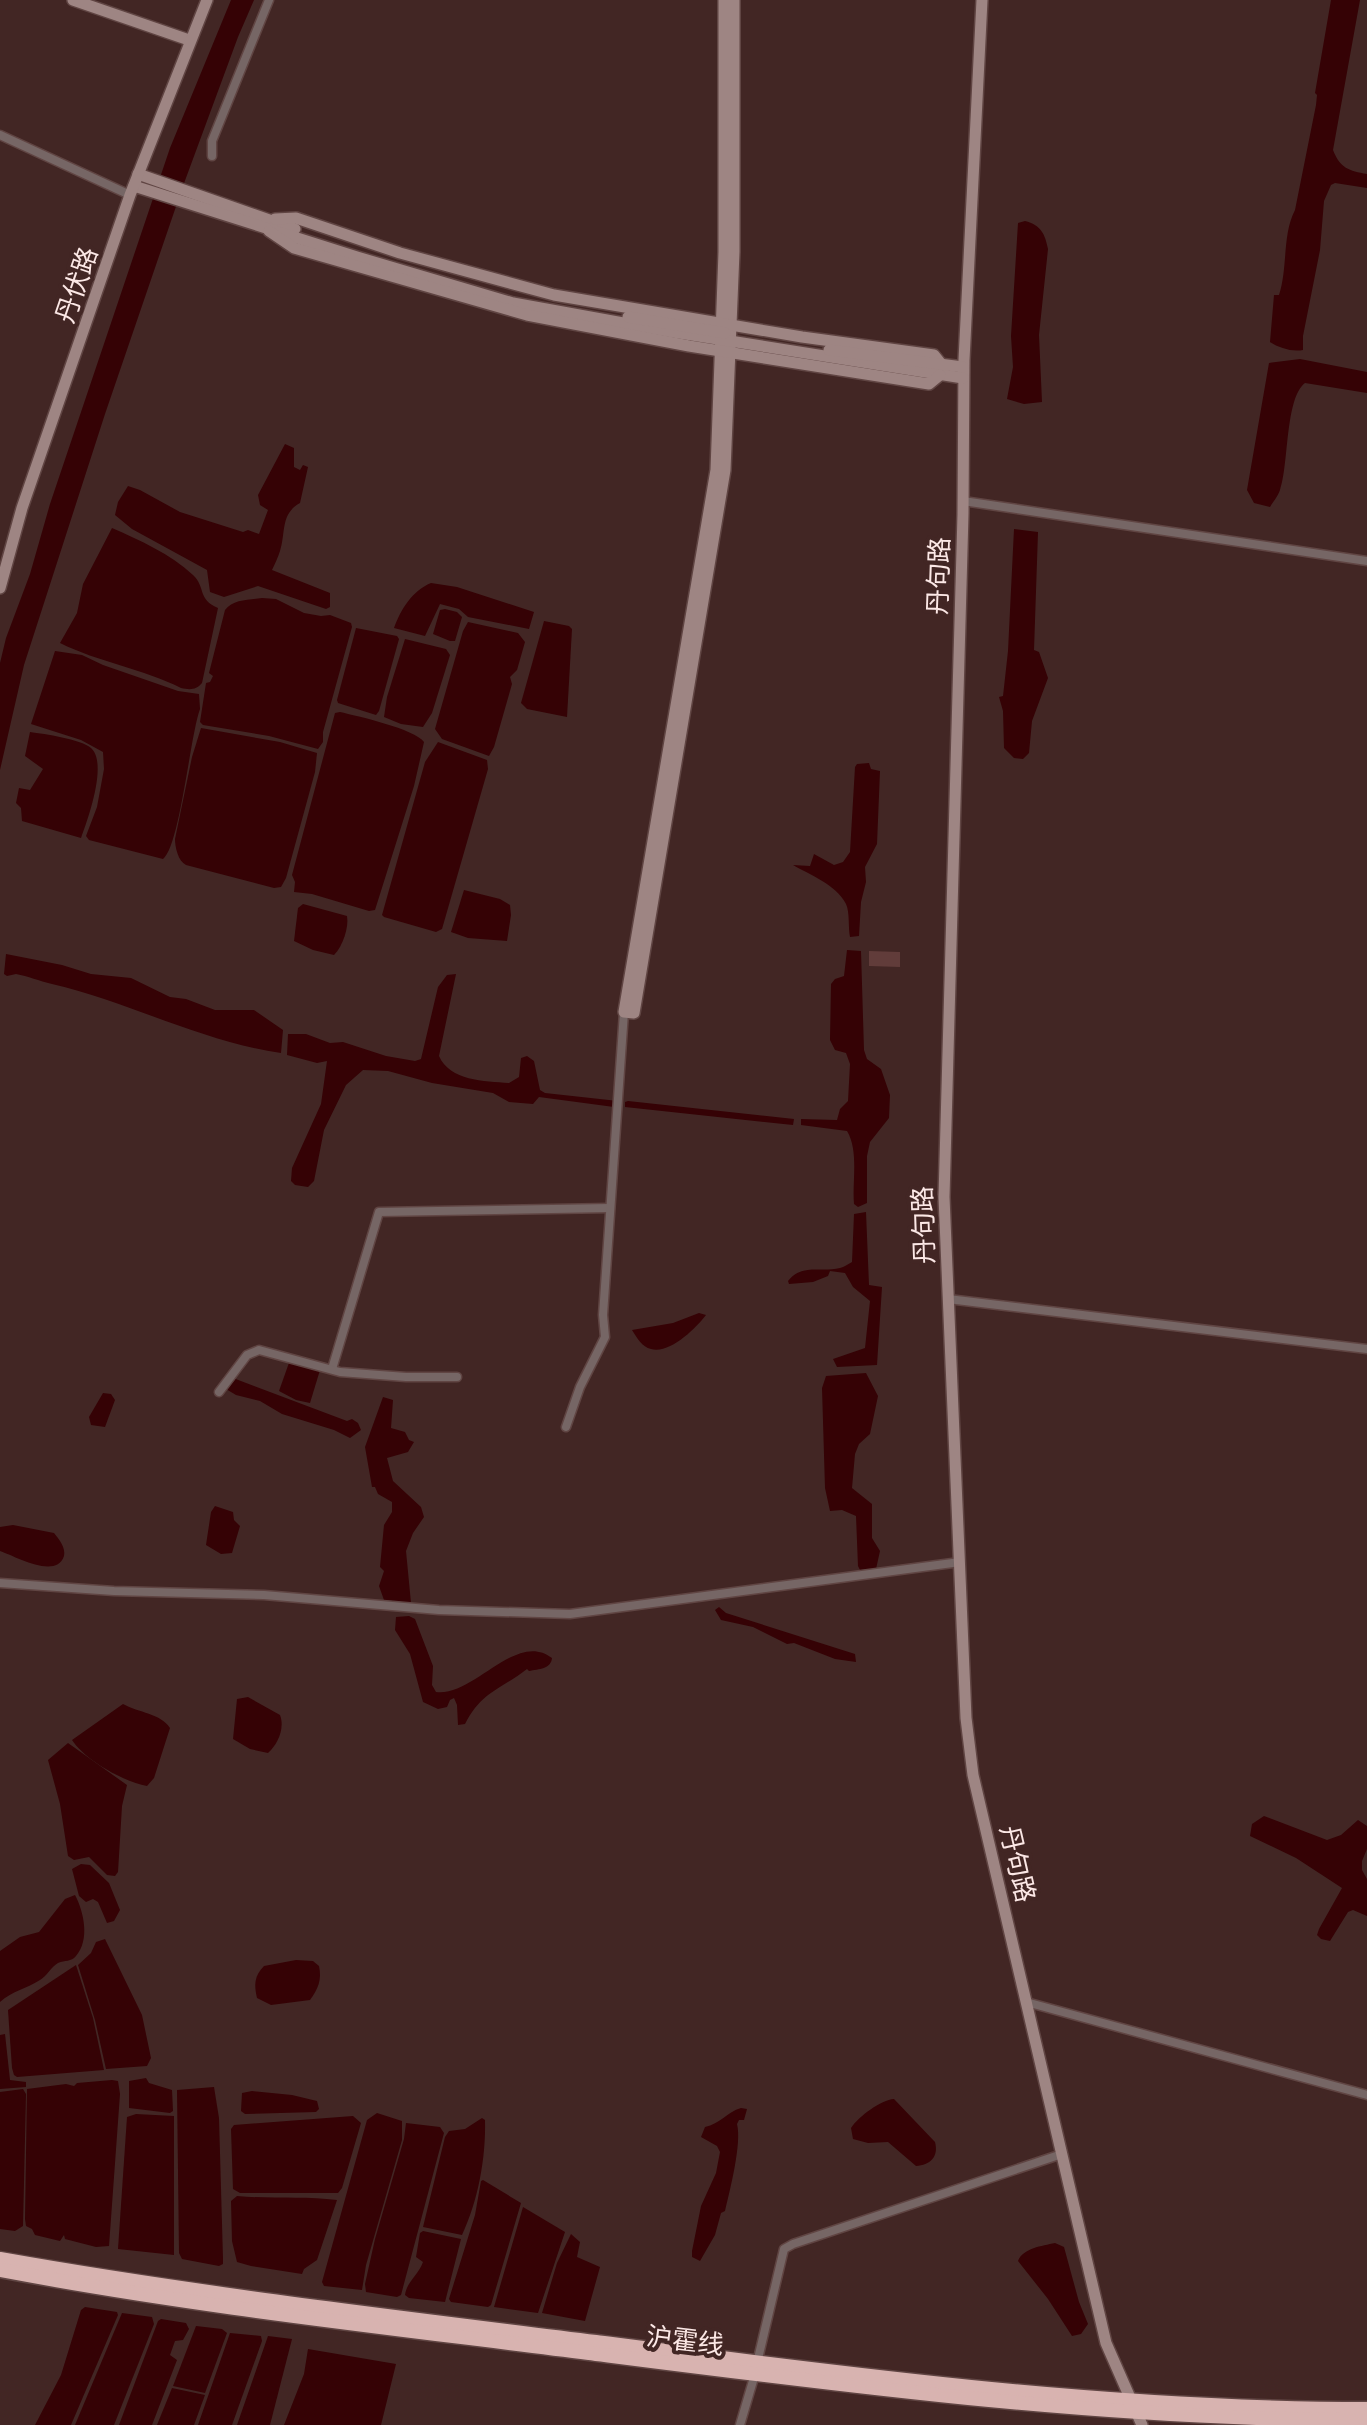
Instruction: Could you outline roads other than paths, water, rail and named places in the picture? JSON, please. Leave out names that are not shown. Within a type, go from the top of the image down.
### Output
[{"type":"highway","name":"沪霍线","points":[[0,2259],[233,2296],[960,2398],[1212,2417],[1367,2420]]},
{"type":"highway","name":"沪霍线","points":[[0,2270],[231,2307],[756,2369]]},
{"type":"highway","name":"沪霍线","points":[[1136,2412],[1210,2405],[1367,2409]]},
{"type":"street","points":[[73,0],[189,40]]},
{"type":"street","name":"丹伏路","points":[[0,588],[22,508],[134,185],[207,0]]},
{"type":"street","points":[[212,156],[212,141],[269,0]]},
{"type":"street","points":[[566,1427],[580,1387],[605,1337],[603,1315],[624,1012],[634,1013],[725,470],[724,0]]},
{"type":"street","points":[[726,337],[734,252],[734,0]]},
{"type":"street","name":"丹句路","points":[[982,0],[963,373],[963,501],[944,1197],[966,1718],[973,1775],[1106,2343],[1136,2412]]},
{"type":"street","points":[[0,135],[134,185],[154,186],[267,224],[518,297],[726,337],[929,384],[941,370]]},
{"type":"street","points":[[267,224],[279,240],[294,248],[497,308],[593,329],[726,337],[963,373]]},
{"type":"street","points":[[963,501],[1367,561]]},
{"type":"street","points":[[332,1369],[379,1212],[610,1208]]},
{"type":"street","points":[[948,1299],[1367,1349]]},
{"type":"street","points":[[219,1392],[252,1351],[279,1354],[332,1369],[406,1377],[457,1377]]},
{"type":"street","points":[[0,1583],[243,1594],[439,1610],[570,1614],[960,1562]]},
{"type":"street","points":[[1026,2002],[1367,2095]]},
{"type":"street","points":[[740,2425],[784,2249],[1062,2154]]}]
